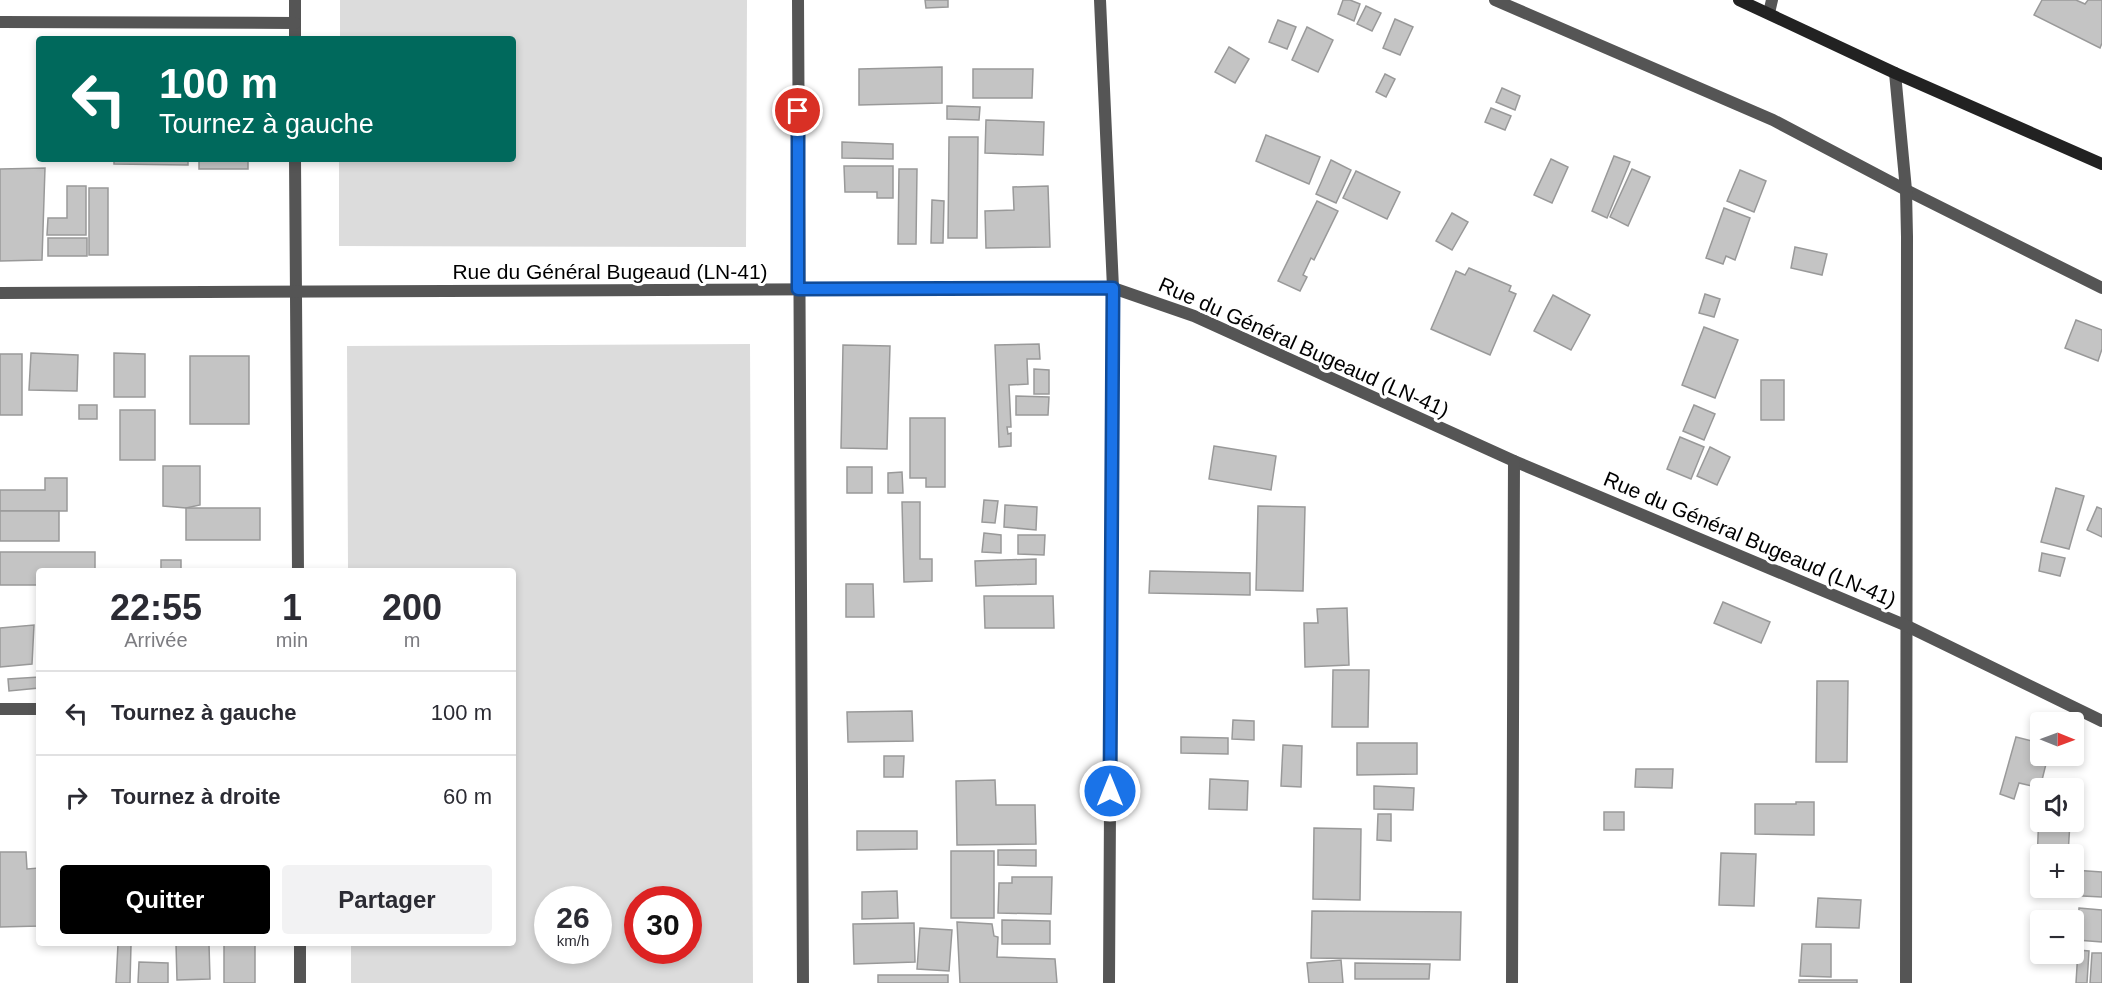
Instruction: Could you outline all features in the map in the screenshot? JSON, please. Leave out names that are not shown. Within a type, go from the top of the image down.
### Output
[{"type":"street","points":[[295,0],[295,36]]},
{"type":"street","points":[[798,0],[802,983]]},
{"type":"street","points":[[1100,0],[1113,288],[1109,983]]},
{"type":"street","points":[[1495,0],[1773,120],[1906,190],[2102,288]]},
{"type":"street","points":[[1739,0],[1894,73],[2102,164]]},
{"type":"street","points":[[1769,13],[1772,0]]},
{"type":"street","points":[[0,22],[295,23]]},
{"type":"street","points":[[1894,73],[1906,190],[1906,983]]},
{"type":"street","points":[[295,162],[298,568]]},
{"type":"street","name":"Rue du Général Bugeaud (LN-41)","points":[[0,293],[1113,288],[1194,316],[1514,461],[1907,626],[2102,721]]},
{"type":"street","points":[[1512,983],[1514,461]]},
{"type":"street","points":[[0,709],[36,709]]},
{"type":"street","points":[[300,946],[300,983]]},
{"type":"shaded area","points":[[340,0],[747,0],[746,247],[339,246],[339,162],[516,162],[516,36],[340,36]]},
{"type":"shaded area","points":[[750,344],[753,983],[351,983],[351,946],[516,946],[516,568],[348,568],[347,346]]},
{"type":"building","points":[[925,0],[948,0],[948,7],[926,8]]},
{"type":"building","points":[[1343,0],[1360,4],[1354,21],[1338,14]]},
{"type":"building","points":[[2042,0],[2076,0],[2085,4],[2088,0],[2102,0],[2100,48],[2034,15]]},
{"type":"building","points":[[1366,6],[1381,13],[1372,31],[1357,24]]},
{"type":"building","points":[[1395,19],[1413,27],[1400,55],[1383,48]]},
{"type":"building","points":[[1278,20],[1296,27],[1287,49],[1269,42]]},
{"type":"building","points":[[1307,27],[1333,40],[1318,72],[1292,60]]},
{"type":"building","points":[[1229,47],[1249,59],[1235,83],[1215,72]]},
{"type":"building","points":[[942,67],[942,103],[859,105],[859,69]]},
{"type":"building","points":[[973,69],[1033,69],[1032,98],[973,98]]},
{"type":"building","points":[[1385,74],[1395,79],[1386,97],[1376,92]]},
{"type":"building","points":[[1502,88],[1520,96],[1515,110],[1496,102]]},
{"type":"building","points":[[947,106],[980,107],[979,120],[947,119]]},
{"type":"building","points":[[1491,108],[1511,116],[1505,130],[1485,122]]},
{"type":"building","points":[[986,120],[1044,122],[1043,155],[985,153]]},
{"type":"building","points":[[1266,135],[1320,157],[1309,184],[1256,161]]},
{"type":"building","points":[[949,137],[978,137],[977,238],[948,238]]},
{"type":"building","points":[[842,142],[893,144],[893,159],[842,158]]},
{"type":"building","points":[[1614,156],[1630,162],[1607,218],[1592,211]]},
{"type":"building","points":[[1551,159],[1568,167],[1552,203],[1534,195]]},
{"type":"building","points":[[1331,160],[1351,170],[1336,203],[1316,194]]},
{"type":"building","points":[[114,162],[188,162],[188,165],[114,164]]},
{"type":"building","points":[[199,162],[248,162],[248,169],[199,169]]},
{"type":"building","points":[[844,166],[893,166],[893,198],[877,198],[877,192],[845,192]]},
{"type":"building","points":[[45,168],[42,260],[0,261],[0,169]]},
{"type":"building","points":[[899,169],[917,169],[916,244],[898,244]]},
{"type":"building","points":[[1632,169],[1650,177],[1628,226],[1610,217]]},
{"type":"building","points":[[1740,170],[1766,181],[1754,212],[1727,201]]},
{"type":"building","points":[[1356,171],[1400,192],[1387,219],[1343,198]]},
{"type":"building","points":[[67,186],[86,186],[86,235],[47,235],[48,218],[67,218]]},
{"type":"building","points":[[1048,186],[1050,247],[986,248],[985,211],[1014,210],[1013,187]]},
{"type":"building","points":[[89,188],[108,188],[108,255],[89,255]]},
{"type":"building","points":[[932,200],[944,201],[943,243],[931,243]]},
{"type":"building","points":[[1317,201],[1338,211],[1314,260],[1311,258],[1303,275],[1307,277],[1300,291],[1278,281]]},
{"type":"building","points":[[1724,208],[1750,218],[1735,260],[1726,256],[1723,264],[1706,258]]},
{"type":"building","points":[[1452,213],[1468,222],[1452,250],[1436,241]]},
{"type":"building","points":[[48,238],[87,238],[87,256],[48,256]]},
{"type":"building","points":[[1795,247],[1827,254],[1822,275],[1791,268]]},
{"type":"building","points":[[1469,268],[1511,286],[1509,291],[1516,294],[1490,355],[1431,329],[1456,271],[1465,275]]},
{"type":"building","points":[[1705,294],[1720,299],[1714,317],[1699,313]]},
{"type":"building","points":[[1553,295],[1590,315],[1571,350],[1534,331]]},
{"type":"building","points":[[2076,320],[2102,330],[2102,349],[2098,361],[2065,348]]},
{"type":"building","points":[[1704,327],[1738,340],[1715,398],[1682,385]]},
{"type":"building","points":[[1039,344],[1040,359],[1027,359],[1028,384],[1009,385],[1011,427],[1007,427],[1008,434],[1011,433],[1011,446],[999,447],[995,345]]},
{"type":"building","points":[[843,345],[890,346],[887,449],[841,448]]},
{"type":"building","points":[[31,353],[78,355],[77,391],[29,390]]},
{"type":"building","points":[[114,353],[145,354],[145,397],[114,397]]},
{"type":"building","points":[[0,354],[22,354],[22,415],[0,415]]},
{"type":"building","points":[[190,356],[249,356],[249,424],[190,424]]},
{"type":"building","points":[[1034,369],[1049,370],[1049,394],[1034,394]]},
{"type":"building","points":[[1761,380],[1784,380],[1784,420],[1761,420]]},
{"type":"building","points":[[1016,396],[1049,397],[1048,415],[1016,415]]},
{"type":"building","points":[[79,405],[97,405],[97,419],[79,419]]},
{"type":"building","points":[[1694,405],[1715,414],[1704,440],[1683,431]]},
{"type":"building","points":[[120,410],[155,410],[155,460],[120,460]]},
{"type":"building","points":[[910,418],[945,418],[945,487],[926,487],[926,478],[910,478]]},
{"type":"building","points":[[1680,437],[1704,447],[1691,479],[1667,469]]},
{"type":"building","points":[[1214,446],[1276,456],[1271,490],[1209,479]]},
{"type":"building","points":[[1710,447],[1730,457],[1717,485],[1697,476]]},
{"type":"building","points":[[163,466],[200,466],[200,505],[186,508],[163,506]]},
{"type":"building","points":[[847,467],[872,467],[872,493],[847,493]]},
{"type":"building","points":[[902,472],[903,493],[888,493],[888,473]]},
{"type":"building","points":[[45,478],[67,478],[67,511],[0,511],[0,490],[45,490]]},
{"type":"building","points":[[2056,488],[2084,496],[2069,549],[2041,542]]},
{"type":"building","points":[[984,500],[998,501],[995,523],[982,522]]},
{"type":"building","points":[[902,502],[920,502],[920,559],[932,559],[932,581],[904,582]]},
{"type":"building","points":[[1005,505],[1037,507],[1036,530],[1004,527]]},
{"type":"building","points":[[1258,506],[1305,507],[1303,591],[1256,590]]},
{"type":"building","points":[[2097,507],[2102,509],[2102,537],[2087,530]]},
{"type":"building","points":[[186,508],[260,508],[260,540],[186,540]]},
{"type":"building","points":[[0,511],[59,511],[59,541],[0,541]]},
{"type":"building","points":[[984,533],[1001,535],[1001,553],[982,552]]},
{"type":"building","points":[[1018,535],[1045,535],[1044,555],[1018,554]]},
{"type":"building","points":[[0,552],[95,552],[95,568],[36,568],[36,585],[0,585]]},
{"type":"building","points":[[2042,553],[2065,558],[2060,576],[2039,571]]},
{"type":"building","points":[[1036,559],[1036,584],[976,586],[975,561]]},
{"type":"building","points":[[161,560],[181,560],[181,568],[161,568]]},
{"type":"building","points":[[1150,571],[1250,573],[1250,595],[1149,593]]},
{"type":"building","points":[[846,584],[873,584],[874,617],[846,617]]},
{"type":"building","points":[[984,596],[1053,596],[1054,628],[985,628]]},
{"type":"building","points":[[1723,602],[1770,622],[1761,643],[1714,623]]},
{"type":"building","points":[[1347,608],[1349,665],[1305,667],[1304,623],[1318,623],[1317,609]]},
{"type":"building","points":[[34,625],[32,664],[0,667],[0,628]]},
{"type":"building","points":[[1333,670],[1369,670],[1368,727],[1332,727]]},
{"type":"building","points":[[36,677],[36,688],[9,691],[8,679]]},
{"type":"building","points":[[1817,681],[1848,681],[1847,762],[1816,762]]},
{"type":"building","points":[[912,711],[913,741],[848,742],[847,712]]},
{"type":"building","points":[[1233,720],[1254,721],[1254,740],[1232,739]]},
{"type":"building","points":[[1181,737],[1228,738],[1228,754],[1181,753]]},
{"type":"building","points":[[2016,737],[2030,740],[2030,766],[2046,766],[2042,778],[2030,778],[2030,786],[2019,783],[2014,799],[2000,794]]},
{"type":"building","points":[[1357,743],[1417,743],[1417,774],[1357,775]]},
{"type":"building","points":[[1283,745],[1302,746],[1301,787],[1281,786]]},
{"type":"building","points":[[884,756],[904,756],[903,777],[884,777]]},
{"type":"building","points":[[1636,769],[1673,769],[1672,788],[1635,787]]},
{"type":"building","points":[[1210,779],[1248,781],[1247,810],[1209,809]]},
{"type":"building","points":[[995,780],[996,805],[1035,805],[1036,844],[957,845],[956,781]]},
{"type":"building","points":[[1374,786],[1414,788],[1413,810],[1374,809]]},
{"type":"building","points":[[1796,802],[1814,802],[1814,835],[1755,834],[1755,804],[1796,804]]},
{"type":"building","points":[[1604,812],[1624,812],[1624,830],[1604,830]]},
{"type":"building","points":[[1378,814],[1391,814],[1391,841],[1377,840]]},
{"type":"building","points":[[1314,828],[1361,829],[1360,900],[1313,899]]},
{"type":"building","points":[[857,831],[917,831],[917,849],[857,850]]},
{"type":"building","points":[[2038,832],[2069,832],[2069,844],[2038,844]]},
{"type":"building","points":[[998,850],[1036,850],[1036,866],[998,865]]},
{"type":"building","points":[[951,851],[994,851],[994,918],[951,918]]},
{"type":"building","points":[[0,852],[26,852],[27,869],[36,868],[36,926],[0,927]]},
{"type":"building","points":[[1721,853],[1756,854],[1754,906],[1719,905]]},
{"type":"building","points":[[2084,871],[2102,872],[2102,897],[2084,896]]},
{"type":"building","points":[[1012,877],[1052,877],[1051,914],[998,913],[999,883],[1012,883]]},
{"type":"building","points":[[897,891],[898,918],[862,919],[862,892]]},
{"type":"building","points":[[1818,898],[1861,900],[1859,928],[1816,927]]},
{"type":"building","points":[[2079,908],[2102,910],[2102,942],[2084,941],[2084,910],[2079,910]]},
{"type":"building","points":[[1312,911],[1461,912],[1460,960],[1311,958]]},
{"type":"building","points":[[1002,920],[1050,921],[1050,944],[1002,944]]},
{"type":"building","points":[[957,922],[992,924],[994,936],[998,937],[997,957],[1055,959],[1057,983],[960,983]]},
{"type":"building","points":[[914,923],[915,962],[854,964],[853,924]]},
{"type":"building","points":[[920,928],[952,930],[949,971],[917,969]]},
{"type":"building","points":[[1802,944],[1831,944],[1831,977],[1800,976]]},
{"type":"building","points":[[118,946],[131,946],[130,983],[116,983]]},
{"type":"building","points":[[176,946],[209,946],[210,979],[177,980]]},
{"type":"building","points":[[224,946],[255,946],[255,983],[224,983]]},
{"type":"building","points":[[2084,951],[2089,951],[2087,983],[2076,983],[2077,964],[2084,964]]},
{"type":"building","points":[[2092,953],[2102,953],[2102,983],[2090,983]]},
{"type":"building","points":[[1341,960],[1343,983],[1309,983],[1307,963]]},
{"type":"building","points":[[139,962],[168,963],[168,983],[138,983]]},
{"type":"building","points":[[1355,963],[1430,964],[1429,979],[1355,979]]},
{"type":"building","points":[[878,975],[948,975],[948,983],[878,983]]},
{"type":"building","points":[[1799,980],[1857,980],[1857,983],[1799,983]]},
{"type":"route","points":[[798,111],[798,289],[1113,288],[1110,791]]}]
